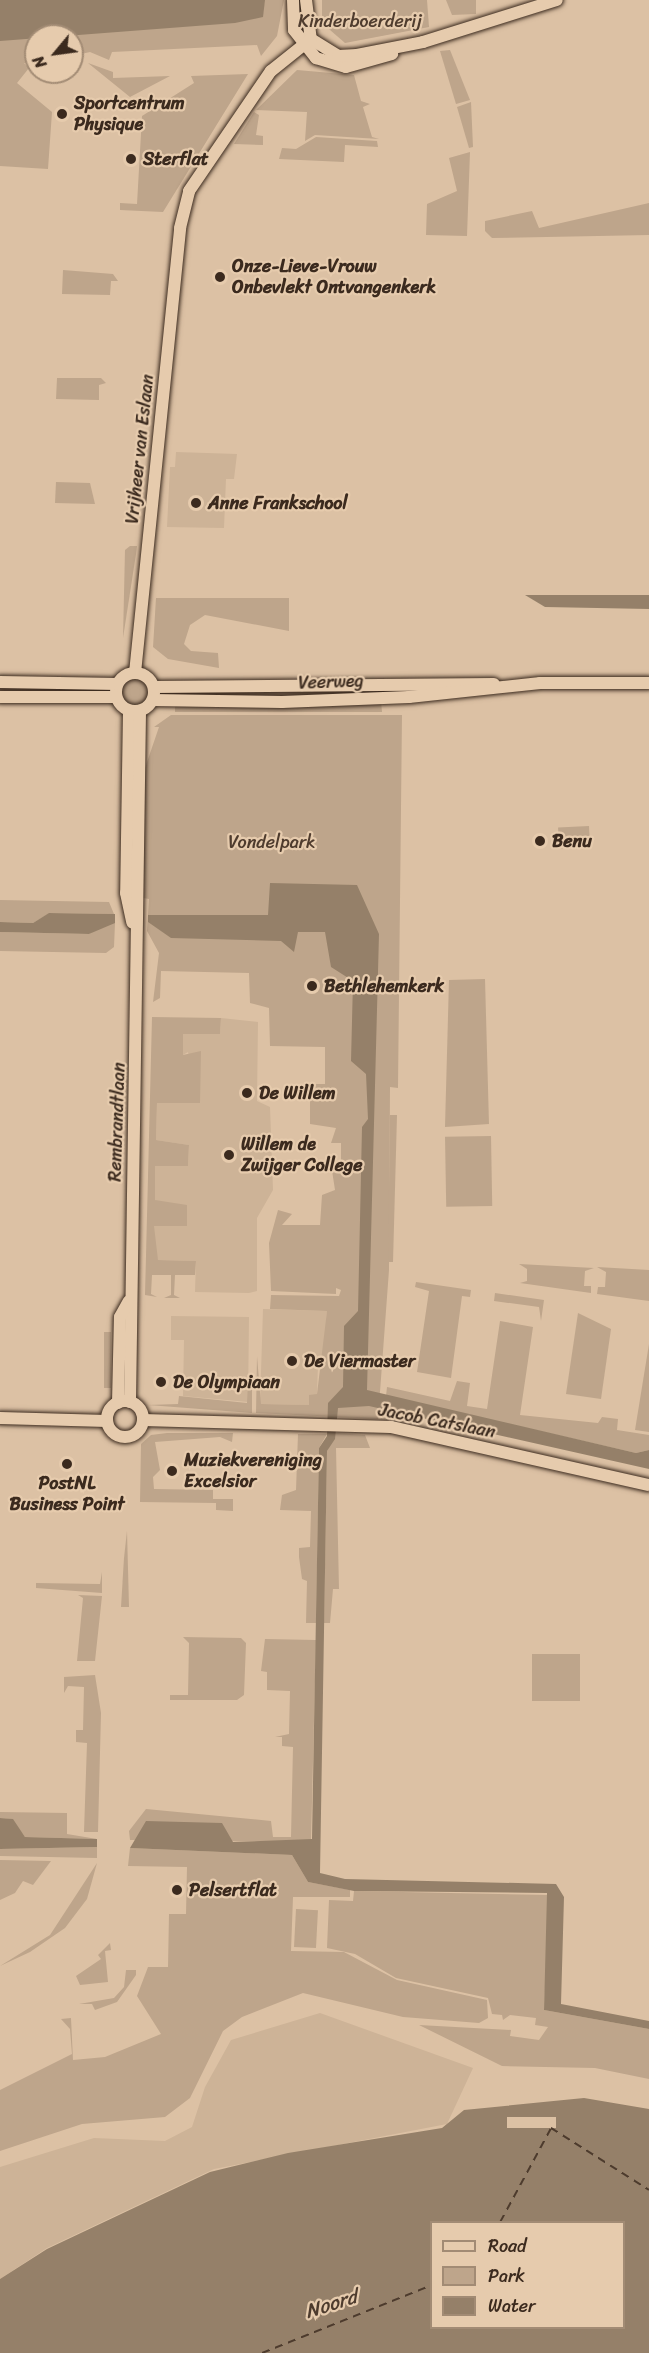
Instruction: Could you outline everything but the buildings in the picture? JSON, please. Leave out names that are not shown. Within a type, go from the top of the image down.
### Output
[{"type":"street","points":[[293,0],[294,30],[306,41],[316,58],[346,67],[557,0]]},
{"type":"street","points":[[306,0],[306,41]]},
{"type":"street","name":"Vrijheer van Eslaan","points":[[135,673],[180,228],[199,170],[281,58],[306,41]]},
{"type":"street","points":[[0,682],[117,684],[135,673],[153,693],[134,711],[116,697],[0,697]]},
{"type":"street","points":[[116,697],[117,684]]},
{"type":"street","name":"Veerweg","points":[[153,693],[649,684]]},
{"type":"street","name":"Rembrandtlaan","points":[[124,1402],[139,945],[134,918],[134,711]]},
{"type":"street","points":[[0,1418],[107,1421],[124,1402],[143,1420],[137,1432],[126,1437],[112,1433],[107,1421]]},
{"type":"street","name":"Jacob Catslaan","points":[[143,1420],[391,1427],[649,1485]]},
{"type":"shaded area","name":"Anne Frankschool","points":[[176,452],[237,454],[234,479],[226,479],[224,528],[167,527],[170,467],[175,467]]},
{"type":"shaded area","name":"Willem de Zwijger College","points":[[221,1018],[258,1022],[257,1101],[270,1107],[273,1190],[257,1218],[257,1291],[249,1293],[195,1292],[196,1261],[158,1260],[154,1251],[154,1226],[187,1226],[155,1200],[155,1165],[188,1166],[189,1145],[156,1140],[157,1102],[199,1103],[188,1052],[183,1055],[183,1033],[220,1034]]},
{"type":"shaded area","name":"De Viermaster","points":[[263,1309],[327,1311],[323,1366],[318,1365],[317,1394],[309,1405],[260,1404]]},
{"type":"shaded area","points":[[171,1316],[249,1317],[248,1402],[183,1396],[184,1340],[171,1340]]},
{"type":"shaded area","points":[[320,2013],[473,2068],[447,2124],[214,2169],[47,2248],[0,2279],[0,2167],[94,2138],[165,2141],[192,2127],[205,2087],[231,2040]]},
{"type":"green space","points":[[0,0],[284,0],[277,36],[261,56],[257,45],[112,52],[109,60],[90,52],[84,53],[84,24],[24,24],[24,74],[17,83],[52,112],[48,169],[0,166]]},
{"type":"green space","name":"Kinderboerderij","points":[[322,0],[427,0],[429,27],[345,43],[322,23]]},
{"type":"green space","points":[[446,0],[476,0],[476,14],[452,15]]},
{"type":"green space","points":[[450,50],[470,100],[456,104],[440,51]]},
{"type":"green space","points":[[88,63],[113,72],[113,78],[170,76],[130,97]]},
{"type":"green space","points":[[297,70],[354,75],[361,101],[370,104],[363,107],[372,137],[379,139],[315,135],[305,141],[307,112],[256,110]]},
{"type":"green space","points":[[248,74],[163,212],[120,210],[120,203],[137,204],[142,116],[194,83],[191,76]]},
{"type":"green space","points":[[471,102],[473,147],[469,148],[457,107]]},
{"type":"green space","points":[[254,112],[259,115],[256,135],[263,136],[263,145],[234,144]]},
{"type":"green space","points":[[316,137],[377,141],[378,147],[345,145],[344,162],[279,159],[282,148],[296,149]]},
{"type":"green space","points":[[470,152],[467,236],[426,235],[427,204],[457,191],[449,158]]},
{"type":"green space","points":[[649,203],[649,235],[492,238],[485,231],[485,221],[532,211],[539,228]]},
{"type":"green space","points":[[63,270],[113,274],[118,281],[111,281],[110,295],[62,294]]},
{"type":"green space","points":[[57,378],[101,378],[106,383],[99,385],[99,400],[56,399]]},
{"type":"green space","points":[[56,482],[90,483],[95,504],[55,503]]},
{"type":"green space","points":[[130,546],[137,546],[123,638],[125,550]]},
{"type":"green space","points":[[156,598],[289,598],[289,631],[205,615],[190,625],[184,644],[191,651],[218,653],[219,668],[168,659],[153,647]]},
{"type":"green space","points":[[135,678],[145,682],[149,692],[145,702],[135,706],[125,702],[121,692],[125,682]]},
{"type":"green space","points":[[175,688],[381,688],[381,696],[175,696]]},
{"type":"green space","points":[[381,701],[382,712],[175,712],[175,703]]},
{"type":"green space","name":"Vondelpark","points":[[171,715],[402,715],[398,1088],[390,1087],[389,1270],[378,1419],[256,1413],[257,1356],[261,1404],[309,1405],[309,1395],[317,1394],[327,1311],[270,1309],[271,1295],[339,1296],[341,1290],[336,1288],[336,1294],[271,1291],[269,1243],[278,1210],[292,1214],[282,1225],[320,1225],[322,1195],[335,1190],[331,1164],[341,1164],[341,1143],[331,1143],[336,1128],[310,1124],[310,1084],[325,1084],[325,1047],[270,1046],[269,1008],[250,1003],[249,973],[161,971],[160,998],[153,1002],[159,953],[147,931],[149,899],[143,898],[144,771],[159,727],[154,727]]},
{"type":"green space","points":[[589,826],[590,847],[559,849],[558,828]]},
{"type":"green space","points":[[0,900],[109,902],[114,914],[50,913],[33,923],[0,922]]},
{"type":"green space","points":[[106,923],[115,923],[114,947],[106,953],[0,951],[0,932],[89,934]]},
{"type":"green space","points":[[485,979],[489,1124],[445,1127],[449,980]]},
{"type":"green space","points":[[152,1017],[221,1018],[220,1034],[183,1034],[183,1055],[201,1051],[200,1103],[157,1103],[156,1140],[189,1145],[188,1166],[155,1166],[155,1200],[187,1205],[187,1226],[154,1226],[158,1260],[196,1261],[195,1275],[175,1275],[174,1295],[180,1298],[164,1298],[171,1295],[171,1275],[152,1275],[151,1294],[157,1297],[145,1295]]},
{"type":"green space","points":[[390,1115],[397,1115],[393,1262],[388,1262]]},
{"type":"green space","points":[[491,1136],[492,1206],[446,1207],[445,1137]]},
{"type":"green space","points":[[519,1264],[594,1268],[585,1271],[584,1286],[591,1286],[591,1293],[520,1283],[527,1281],[527,1269]]},
{"type":"green space","points":[[597,1267],[649,1270],[649,1301],[597,1294],[598,1287],[605,1287],[606,1272]]},
{"type":"green space","points":[[416,1282],[471,1290],[470,1297],[462,1296],[451,1378],[417,1372],[429,1291],[415,1287]]},
{"type":"green space","points":[[495,1293],[544,1300],[541,1321],[539,1307],[494,1301]]},
{"type":"green space","points":[[578,1313],[611,1329],[601,1399],[566,1394]]},
{"type":"green space","points":[[500,1321],[533,1327],[520,1415],[598,1423],[602,1417],[618,1419],[617,1430],[649,1435],[649,1450],[636,1453],[386,1396],[387,1387],[450,1401],[457,1381],[470,1383],[467,1406],[487,1409]]},
{"type":"green space","points":[[104,1332],[111,1332],[111,1388],[104,1388]]},
{"type":"green space","points":[[649,1344],[649,1432],[635,1430]]},
{"type":"green space","points":[[248,1383],[252,1383],[252,1413],[148,1405],[178,1404],[179,1396],[247,1403]]},
{"type":"green space","points":[[233,1433],[232,1442],[220,1437],[155,1442],[160,1470],[153,1477],[154,1489],[213,1490],[213,1499],[233,1499],[233,1511],[216,1510],[216,1503],[140,1502],[141,1444],[151,1435]]},
{"type":"green space","points":[[335,1433],[365,1435],[370,1448],[336,1448],[339,1589],[333,1589],[330,1623],[324,1623],[327,1451]]},
{"type":"green space","points":[[298,1434],[327,1434],[319,1448],[316,1623],[306,1623],[307,1581],[302,1579],[299,1557],[299,1548],[310,1547],[311,1511],[280,1510],[282,1495],[296,1490]]},
{"type":"green space","points":[[127,1531],[129,1607],[121,1607],[124,1558]]},
{"type":"green space","points":[[102,1572],[102,1593],[36,1588],[36,1583],[100,1584]]},
{"type":"green space","points":[[78,1595],[102,1596],[95,1661],[77,1661],[83,1598]]},
{"type":"green space","points":[[183,1637],[241,1638],[246,1643],[244,1695],[237,1700],[170,1700],[170,1695],[188,1695],[189,1643]]},
{"type":"green space","points":[[265,1639],[316,1640],[311,1842],[130,1840],[129,1831],[146,1809],[271,1821],[273,1837],[291,1837],[293,1747],[282,1746],[282,1737],[275,1737],[289,1734],[290,1691],[267,1690],[267,1672],[261,1671]]},
{"type":"green space","points":[[532,1654],[580,1654],[580,1701],[532,1701]]},
{"type":"green space","points":[[95,1675],[101,1713],[98,1832],[84,1832],[87,1743],[76,1742],[76,1730],[83,1730],[84,1687],[68,1686],[64,1693],[64,1677]]},
{"type":"green space","points":[[0,1812],[67,1813],[67,1834],[97,1839],[25,1837],[11,1819],[0,1818]]},
{"type":"green space","points":[[97,1847],[97,1858],[0,1856],[0,1849]]},
{"type":"green space","points":[[130,1848],[292,1855],[308,1882],[350,1890],[350,1897],[293,1897],[291,1951],[344,1952],[397,1980],[487,2000],[488,2018],[479,2023],[403,2017],[303,1993],[242,2017],[223,2031],[190,2098],[165,2117],[82,2124],[0,2151],[0,2090],[72,2054],[70,2029],[61,2019],[71,2018],[73,2060],[105,2057],[161,2034],[137,1996],[148,1967],[168,1967],[169,1914],[186,1914],[187,1867],[128,1866]]},
{"type":"green space","points":[[0,1860],[51,1861],[33,1885],[23,1881],[15,1893],[0,1900]]},
{"type":"green space","points":[[97,1863],[87,1899],[65,1928],[30,1952],[0,1966],[50,1935]]},
{"type":"green space","points":[[354,1891],[549,1895],[544,2010],[649,2029],[649,2079],[595,2068],[502,2066],[419,2025],[511,2030],[510,2036],[539,2040],[548,2027],[535,2025],[536,2018],[510,2015],[503,2020],[502,2015],[492,2014],[488,1998],[396,1978],[355,1954],[327,1948],[329,1900],[353,1901]]},
{"type":"green space","points":[[296,1909],[318,1910],[316,1948],[294,1947]]},
{"type":"green space","points":[[110,1943],[111,1950],[105,1951],[108,1982],[80,1985],[76,1976],[101,1959],[98,1955]]},
{"type":"green space","points":[[126,1970],[136,1970],[136,1975],[117,2002],[95,2010],[92,2004],[79,2004],[114,1998],[124,1987]]},
{"type":"water","points":[[0,0],[265,0],[263,17],[235,23],[84,35],[84,24],[24,24],[24,39],[0,41]]},
{"type":"water","points":[[525,595],[649,595],[649,609],[545,607]]},
{"type":"water","points":[[270,883],[357,885],[379,934],[367,1390],[636,1453],[649,1450],[649,1469],[369,1406],[338,1408],[335,1439],[327,1451],[320,1873],[345,1879],[556,1884],[564,1897],[561,2004],[649,2021],[649,2029],[544,2010],[547,1893],[354,1891],[308,1882],[292,1855],[130,1848],[146,1821],[222,1823],[233,1842],[312,1839],[319,1448],[327,1436],[328,1403],[343,1387],[344,1326],[358,1311],[362,1127],[368,1119],[366,1074],[351,1061],[353,981],[331,967],[325,932],[298,932],[294,952],[281,941],[171,938],[148,922],[148,915],[268,915]]},
{"type":"water","points":[[49,913],[115,914],[115,923],[89,934],[0,932],[0,922],[33,923]]},
{"type":"water","points":[[0,1818],[13,1819],[25,1837],[97,1839],[97,1847],[0,1849]]},
{"type":"water","name":"Noord","points":[[584,2098],[649,2109],[649,2353],[0,2353],[0,2279],[47,2249],[210,2172],[288,2153],[442,2128],[464,2110]]},
{"type":"pier","points":[[507,2117],[556,2117],[556,2128],[507,2128]]},
{"type":"ferry route","points":[[501,2221],[551,2128],[649,2190]]},
{"type":"ferry route","points":[[262,2353],[430,2286]]},
{"type":"place","name":"Sportcentrum Physique","points":[[62,114]]},
{"type":"place","name":"Sterflat","points":[[131,159]]},
{"type":"place","name":"Onze-Lieve-Vrouw Onbevlekt Ontvangenkerk","points":[[220,277]]},
{"type":"place","name":"Anne Frankschool","points":[[196,503]]},
{"type":"place","name":"Benu","points":[[540,841]]},
{"type":"place","name":"Bethlehemkerk","points":[[312,986]]},
{"type":"place","name":"De Willem","points":[[247,1093]]},
{"type":"place","name":"Willem de Zwijger College","points":[[229,1155]]},
{"type":"place","name":"De Viermaster","points":[[292,1361]]},
{"type":"place","name":"De Olympiaan","points":[[161,1382]]},
{"type":"place","name":"PostNL Business Point","points":[[67,1464]]},
{"type":"place","name":"Muziekvereniging Excelsior","points":[[172,1471]]},
{"type":"place","name":"Pelsertflat","points":[[177,1890]]}]
